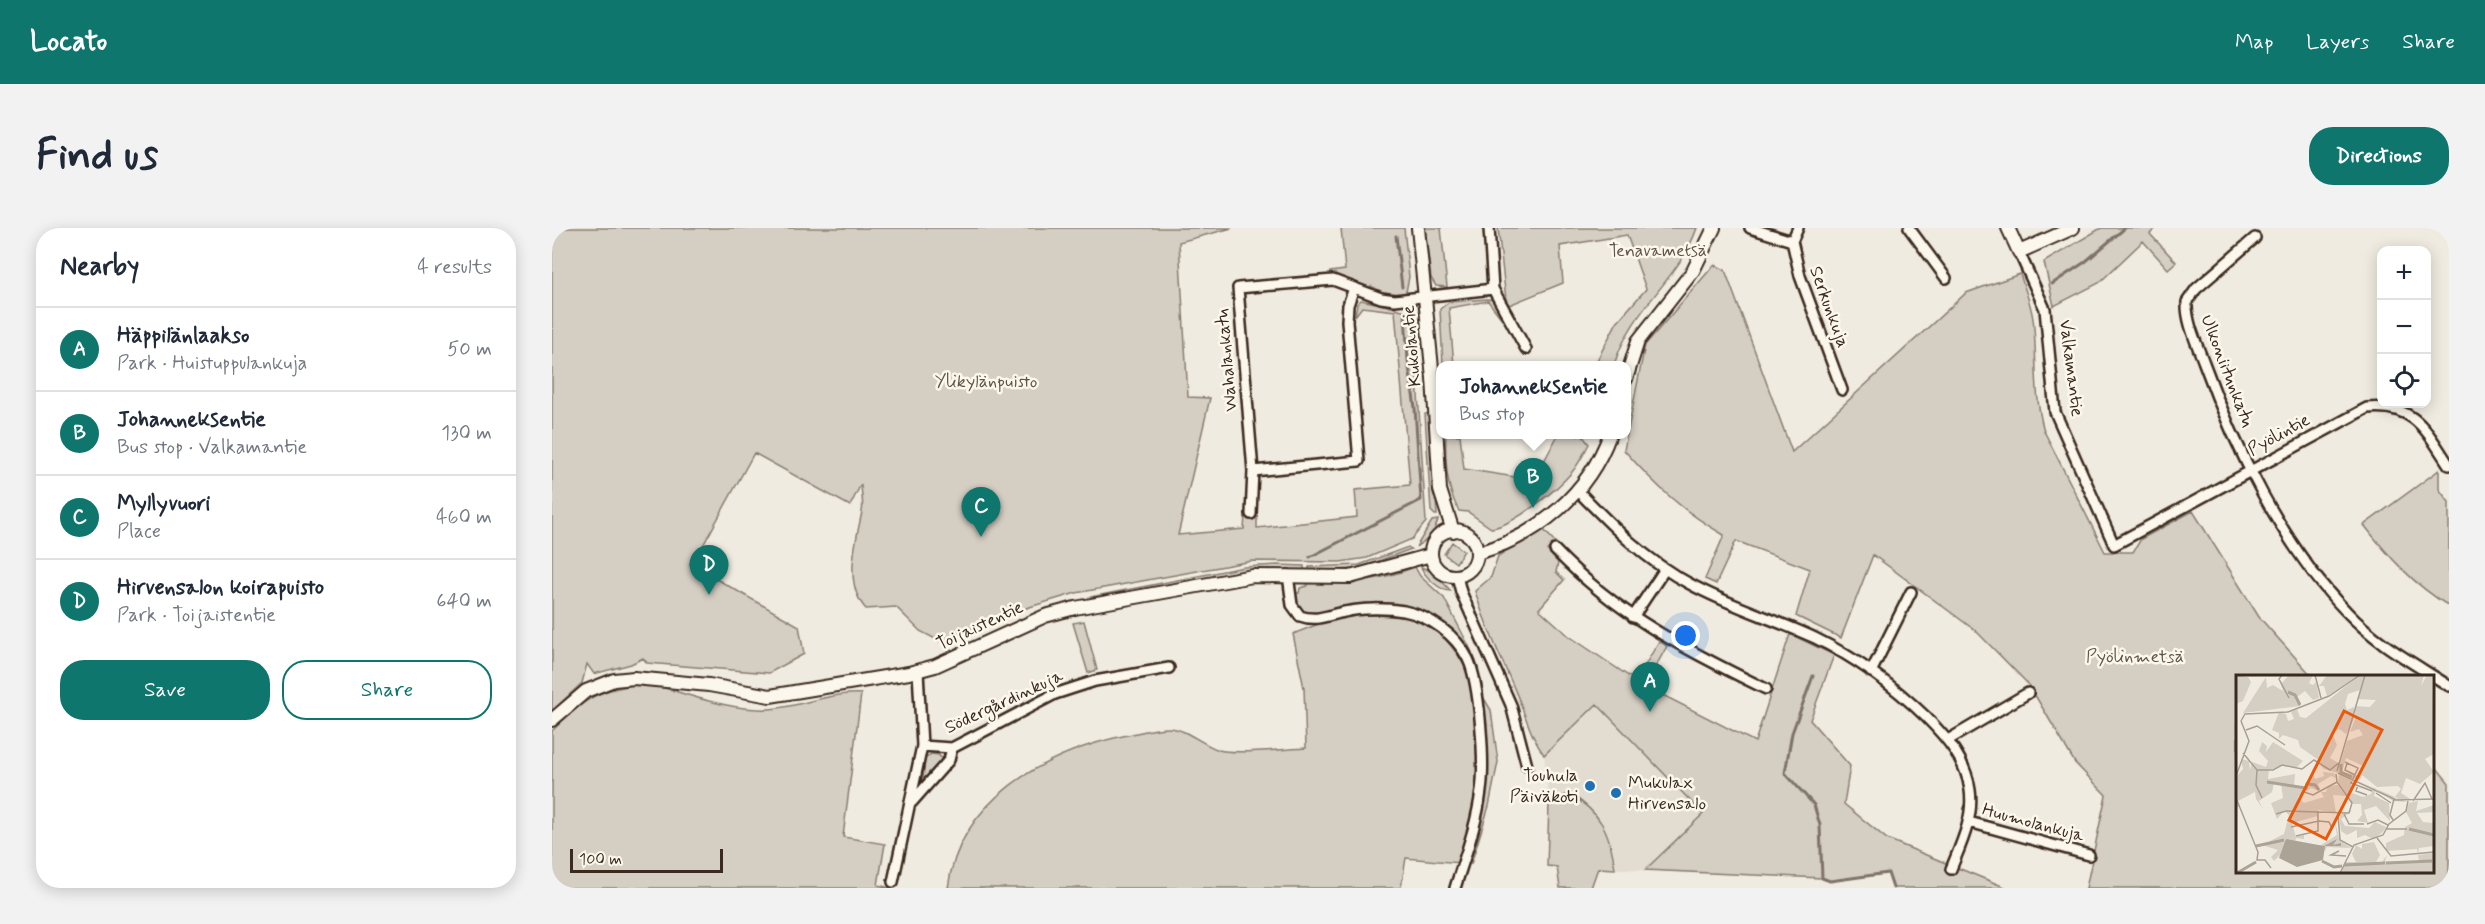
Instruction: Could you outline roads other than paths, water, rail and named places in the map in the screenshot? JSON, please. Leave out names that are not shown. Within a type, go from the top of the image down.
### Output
[{"type":"street","name":"Kukolantie","points":[[1418,228],[1436,439]]},
{"type":"street","points":[[1489,228],[1493,289],[1526,349]]},
{"type":"street","points":[[1631,363],[1638,341],[1693,271],[1714,228]]},
{"type":"street","points":[[1750,228],[1792,241],[1798,228]]},
{"type":"street","points":[[1909,228],[1946,278]]},
{"type":"street","name":"Valkamantie","points":[[2008,228],[2045,309],[2055,412],[2114,545]]},
{"type":"street","points":[[2019,252],[2073,228]]},
{"type":"street","name":"Ulkoniitunkatu","points":[[2255,238],[2189,297],[2187,309],[2212,386],[2251,470],[2296,546],[2335,600],[2386,648],[2431,675]]},
{"type":"street","name":"Serkunkuja","points":[[1792,241],[1800,276],[1842,390]]},
{"type":"street","name":"Wahalankatu","points":[[1251,514],[1253,471],[1238,288],[1333,280],[1385,299],[1493,289]]},
{"type":"street","points":[[1253,471],[1359,461],[1347,321],[1348,305],[1354,288]]},
{"type":"street","name":"Pyölintie","points":[[2114,545],[2355,412],[2376,407],[2403,411],[2422,424],[2449,465]]},
{"type":"street","name":"Kukolantie","points":[[1436,439],[1440,490],[1453,531]]},
{"type":"street","points":[[1476,553],[1522,536],[1578,491],[1595,468],[1608,439]]},
{"type":"street","points":[[1578,491],[1621,534],[1665,569],[1714,596],[1813,637],[1871,672],[1916,707],[1948,740],[1958,754],[1968,780],[1969,822],[1951,869]]},
{"type":"street","points":[[1453,531],[1470,537],[1476,553],[1471,568],[1457,576],[1439,571],[1431,555],[1433,545],[1439,536],[1453,531]]},
{"type":"street","points":[[1555,550],[1599,593],[1633,617],[1766,689]]},
{"type":"street","name":"Toijaistentie","points":[[552,720],[586,691],[614,680],[634,678],[709,685],[770,696],[918,671],[948,661],[1045,616],[1075,608],[1252,576],[1350,577],[1431,555]]},
{"type":"street","points":[[1633,617],[1665,569]]},
{"type":"street","points":[[1288,575],[1292,604],[1300,616],[1316,619],[1364,609],[1403,611],[1429,618],[1453,640],[1468,659],[1476,690],[1482,788],[1476,822],[1455,888]]},
{"type":"street","points":[[1457,576],[1461,592],[1510,705],[1527,766]]},
{"type":"street","points":[[1871,672],[1911,592]]},
{"type":"street","name":"Södergårdinkuja","points":[[922,746],[952,748],[1023,708],[1055,694],[1095,681],[1169,668]]},
{"type":"street","points":[[893,882],[912,802],[922,746],[918,671]]},
{"type":"street","name":"Ulkoniitunkatu","points":[[2434,677],[2449,686]]},
{"type":"street","points":[[1948,740],[2028,693]]},
{"type":"street","points":[[912,802],[949,760],[952,748]]},
{"type":"street","name":"Huumolankuja","points":[[1969,822],[2089,855]]},
{"type":"waterway","points":[[2052,284],[2085,262],[2125,228]]},
{"type":"waterway","points":[[1396,236],[1402,287]]},
{"type":"waterway","points":[[1310,557],[1421,500],[1415,408],[1408,360],[1405,315]]},
{"type":"waterway","points":[[1813,676],[1792,733],[1785,773],[1814,805],[1820,825],[1822,878],[1830,881],[1888,873],[1893,888]]},
{"type":"place","name":"Johanneksentie","points":[[1533,508]]},
{"type":"place","name":"Myllyvuori","points":[[981,537]]},
{"type":"place","name":"Hirvensalon koirapuisto","points":[[709,595]]},
{"type":"place","name":"Häppilänlaakso","points":[[1650,712]]},
{"type":"place","name":"Touhula Päiväkoti","points":[[1590,786]]},
{"type":"place","name":"Mukulax Hirvensalo","points":[[1616,793]]},
{"type":"park label","name":"Tenavametsä","points":[[1658,251]]},
{"type":"park label","name":"Ylikylänpuisto","points":[[986,382]]},
{"type":"park label","name":"Pyölinmetsä","points":[[2135,657]]}]
